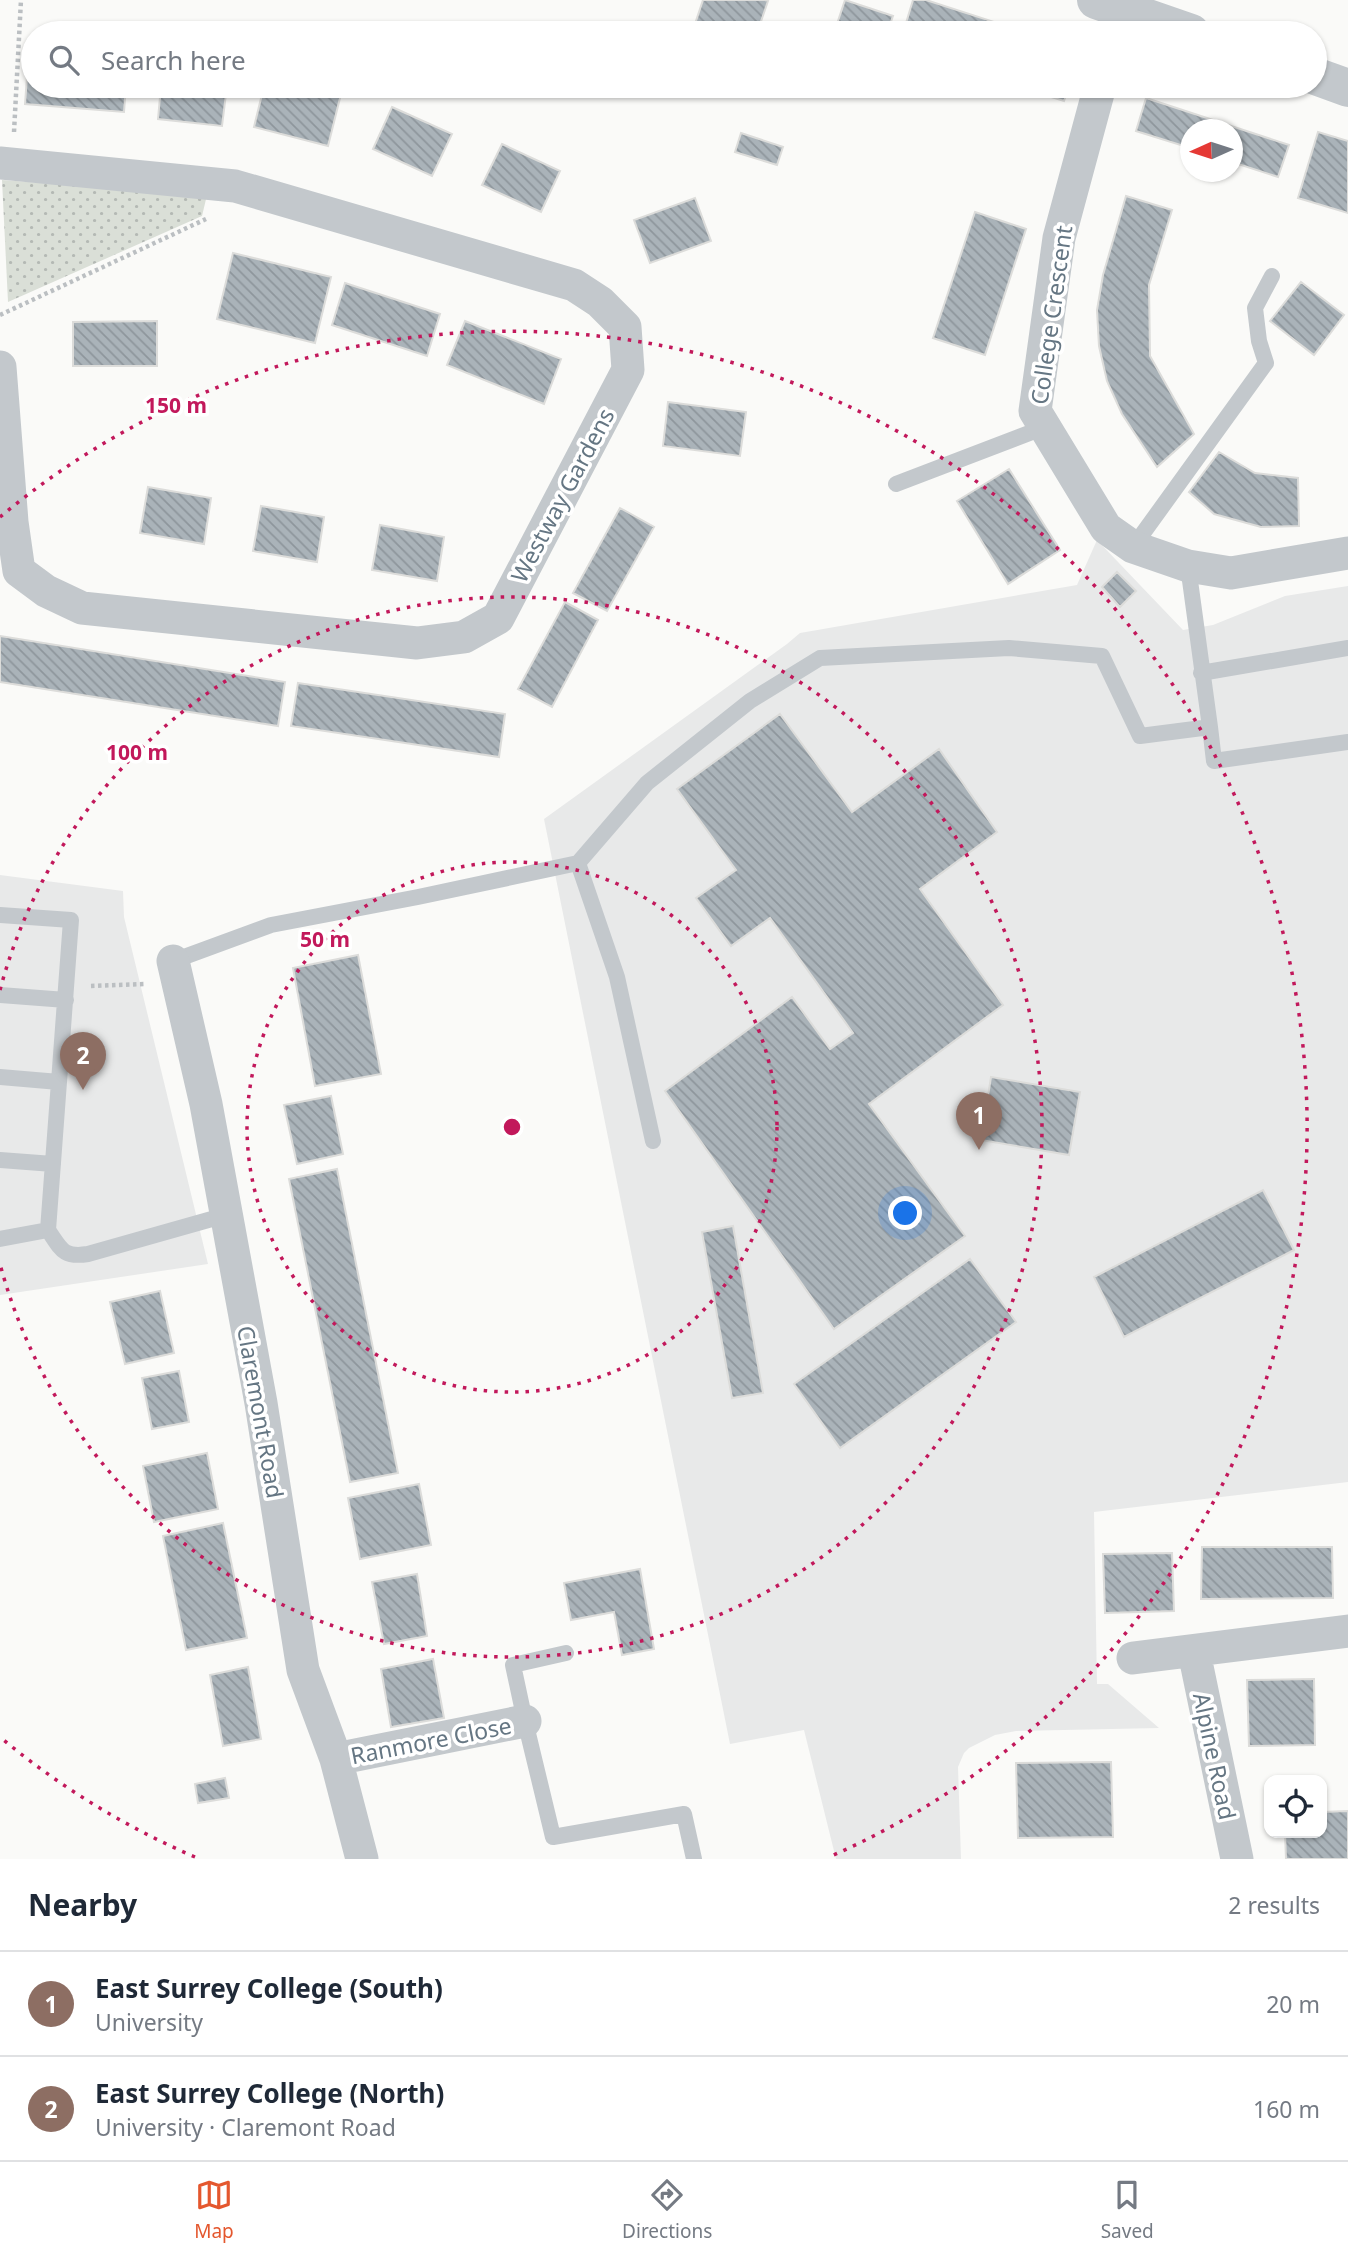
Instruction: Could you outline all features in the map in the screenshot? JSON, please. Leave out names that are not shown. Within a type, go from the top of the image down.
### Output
[{"type":"street","points":[[1111,14],[1140,21]]},
{"type":"street","points":[[1327,80],[1348,88]]},
{"type":"street","name":"College Crescent","points":[[1097,98],[1059,238],[1035,411],[1106,528],[1133,547],[1188,566],[1231,573],[1348,553]]},
{"type":"street","name":"Westway Gardens","points":[[0,367],[12,522],[19,571],[46,591],[82,608],[417,643],[464,636],[498,618],[628,370],[625,327],[600,302],[574,285],[235,186],[6,163]]},
{"type":"street","name":"Claremont Road","points":[[175,970],[206,1104],[263,1416],[303,1670],[336,1759],[362,1859]]},
{"type":"street","points":[[1133,1658],[1348,1631]]},
{"type":"street","name":"Alpine Road","points":[[1194,1652],[1237,1859]]},
{"type":"street","name":"Ranmore Close","points":[[336,1759],[525,1721]]},
{"type":"lane","points":[[1133,547],[1266,363],[1259,341],[1255,308],[1272,276]]},
{"type":"lane","points":[[896,484],[1045,427]]},
{"type":"lane","points":[[1188,566],[1214,761],[1348,742]]},
{"type":"lane","points":[[175,970],[271,926],[578,863],[647,783],[750,701],[820,658],[1009,648],[1102,656],[1140,736],[1210,727]]},
{"type":"lane","points":[[1201,673],[1348,648]]},
{"type":"lane","points":[[578,863],[618,977],[653,1141]]},
{"type":"lane","points":[[0,915],[71,920],[48,1230],[63,1252],[74,1256],[88,1254],[226,1214]]},
{"type":"lane","points":[[0,995],[66,994]]},
{"type":"lane","points":[[0,1077],[59,1082]]},
{"type":"lane","points":[[0,1160],[54,1164]]},
{"type":"lane","points":[[0,1239],[48,1230]]},
{"type":"lane","points":[[566,1653],[513,1665],[553,1837],[684,1814],[694,1859]]},
{"type":"path","points":[[6,163],[21,0]]},
{"type":"path","points":[[0,315],[205,219],[221,185]]},
{"type":"path","points":[[66,994],[150,984],[175,970]]},
{"type":"shaded area","points":[[2,180],[207,195],[202,216],[8,302]]},
{"type":"shaded area","points":[[1097,540],[1183,630],[1213,625],[1285,596],[1348,586],[1348,1482],[1094,1512],[1097,1684],[1108,1684],[1159,1728],[1016,1731],[995,1735],[969,1748],[958,1767],[961,1859],[836,1859],[804,1730],[730,1744],[544,819],[800,633],[1077,585]]},
{"type":"shaded area","points":[[0,875],[123,891],[124,917],[208,1264],[0,1295]]},
{"type":"building","points":[[703,0],[768,1],[761,21],[696,21]]},
{"type":"building","points":[[845,0],[893,16],[891,21],[838,21]]},
{"type":"building","points":[[913,0],[926,0],[991,21],[907,21]]},
{"type":"building","points":[[25,98],[125,98],[124,112],[25,104]]},
{"type":"building","points":[[160,98],[226,98],[222,126],[158,119]]},
{"type":"building","points":[[261,98],[340,98],[328,146],[254,127]]},
{"type":"building","points":[[1146,98],[1210,119],[1180,119],[1180,145],[1136,131]]},
{"type":"building","points":[[392,107],[452,134],[432,176],[373,149]]},
{"type":"building","points":[[1243,130],[1289,145],[1278,177],[1243,166]]},
{"type":"building","points":[[1318,132],[1348,141],[1348,213],[1298,198]]},
{"type":"building","points":[[741,133],[783,147],[777,165],[735,152]]},
{"type":"building","points":[[502,144],[560,171],[541,212],[482,185]]},
{"type":"building","points":[[1126,196],[1172,210],[1149,285],[1150,356],[1194,434],[1157,467],[1122,414],[1107,381],[1099,346],[1097,310],[1103,275]]},
{"type":"building","points":[[695,198],[711,241],[650,263],[634,220]]},
{"type":"building","points":[[975,212],[1026,229],[985,355],[933,338]]},
{"type":"building","points":[[233,253],[331,277],[315,343],[217,319]]},
{"type":"building","points":[[1301,282],[1344,315],[1314,355],[1270,321]]},
{"type":"building","points":[[345,283],[440,314],[427,356],[332,325]]},
{"type":"building","points":[[157,321],[157,366],[73,366],[73,322]]},
{"type":"building","points":[[465,321],[561,359],[544,404],[447,365]]},
{"type":"building","points":[[668,402],[746,412],[740,456],[663,446]]},
{"type":"building","points":[[1219,452],[1255,473],[1298,478],[1299,526],[1261,527],[1214,514],[1189,492]]},
{"type":"building","points":[[1009,469],[1060,550],[1008,584],[957,501]]},
{"type":"building","points":[[148,487],[211,498],[204,544],[140,533]]},
{"type":"building","points":[[261,506],[324,517],[317,562],[253,551]]},
{"type":"building","points":[[620,508],[654,527],[607,611],[573,593]]},
{"type":"building","points":[[380,525],[444,537],[437,581],[372,570]]},
{"type":"building","points":[[1117,572],[1136,591],[1120,607],[1102,587]]},
{"type":"building","points":[[565,602],[598,620],[552,707],[518,689]]},
{"type":"building","points":[[0,636],[285,682],[278,726],[0,682]]},
{"type":"building","points":[[298,683],[505,714],[499,757],[291,726]]},
{"type":"building","points":[[780,714],[852,812],[939,749],[997,832],[920,889],[1003,1005],[869,1104],[965,1236],[834,1329],[665,1091],[792,997],[830,1049],[853,1033],[770,918],[731,946],[696,898],[736,870],[677,789]]},
{"type":"building","points":[[358,955],[381,1074],[315,1086],[293,968]]},
{"type":"building","points":[[991,1077],[1080,1092],[1069,1155],[981,1140]]},
{"type":"building","points":[[331,1096],[343,1154],[297,1164],[284,1105]]},
{"type":"building","points":[[337,1169],[398,1473],[350,1482],[289,1179]]},
{"type":"building","points":[[1263,1190],[1294,1250],[1124,1337],[1094,1277]]},
{"type":"building","points":[[733,1226],[763,1393],[732,1398],[702,1232]]},
{"type":"building","points":[[970,1259],[1016,1322],[840,1448],[794,1384]]},
{"type":"building","points":[[160,1291],[174,1353],[125,1364],[110,1302]]},
{"type":"building","points":[[179,1371],[189,1422],[152,1429],[142,1378]]},
{"type":"building","points":[[207,1453],[218,1509],[154,1522],[143,1466]]},
{"type":"building","points":[[419,1484],[431,1545],[360,1559],[348,1498]]},
{"type":"building","points":[[223,1523],[247,1638],[186,1650],[163,1536]]},
{"type":"building","points":[[1202,1547],[1332,1547],[1333,1598],[1201,1599]]},
{"type":"building","points":[[1172,1553],[1174,1611],[1105,1613],[1103,1554]]},
{"type":"building","points":[[640,1569],[654,1649],[622,1655],[614,1612],[571,1620],[564,1583]]},
{"type":"building","points":[[417,1574],[427,1636],[384,1644],[372,1582]]},
{"type":"building","points":[[433,1659],[444,1718],[391,1727],[381,1669]]},
{"type":"building","points":[[248,1667],[261,1739],[223,1746],[210,1675]]},
{"type":"building","points":[[1314,1679],[1315,1745],[1249,1746],[1247,1680]]},
{"type":"building","points":[[1111,1762],[1113,1837],[1018,1838],[1016,1763]]},
{"type":"building","points":[[225,1778],[229,1798],[198,1803],[195,1784]]},
{"type":"building","points":[[1348,1811],[1348,1859],[1286,1859],[1285,1838],[1327,1838],[1327,1812]]},
{"type":"place","name":"East Surrey College (North)","points":[[83,1090]]},
{"type":"place","name":"East Surrey College (South)","points":[[979,1150]]}]
